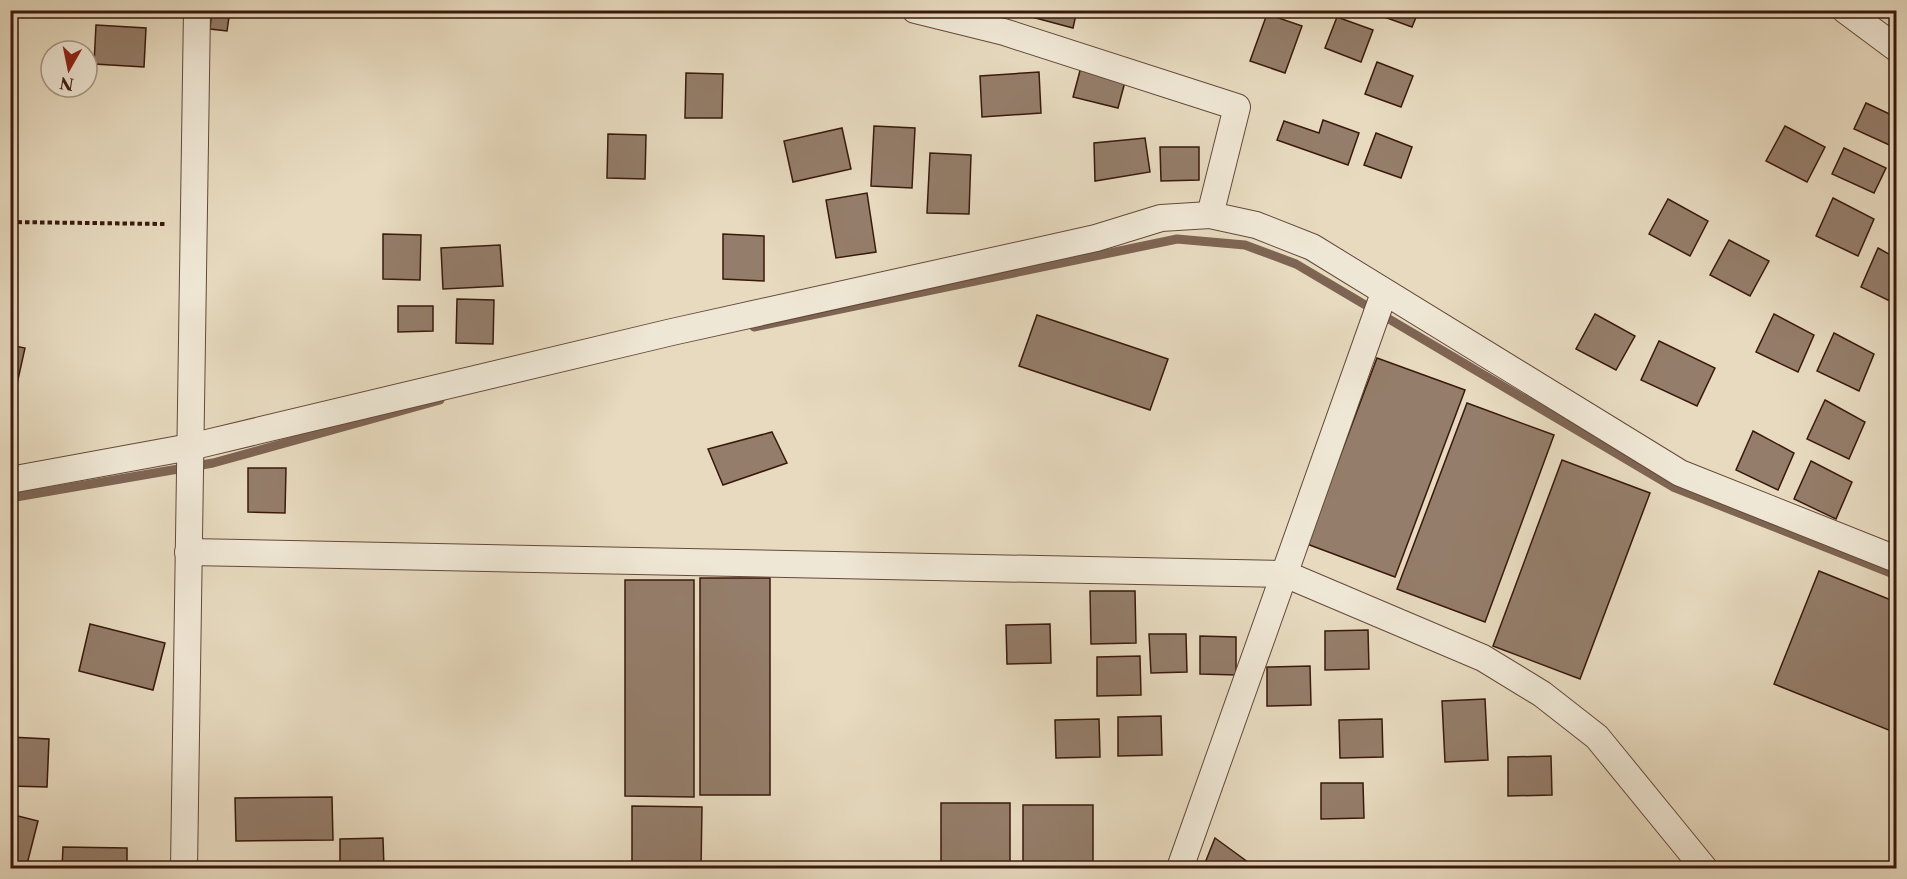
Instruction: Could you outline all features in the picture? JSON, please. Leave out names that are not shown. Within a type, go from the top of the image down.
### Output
[{"type":"street","points":[[184,868],[197,10]]},
{"type":"street","points":[[915,10],[1004,32],[1237,107],[1210,215]]},
{"type":"street","points":[[1845,10],[1896,48]]},
{"type":"street","points":[[10,480],[190,447],[683,330],[1096,237],[1161,218],[1210,215],[1256,225],[1312,247],[1680,473],[1896,559]]},
{"type":"street","points":[[1180,868],[1384,293]]},
{"type":"street","points":[[188,552],[1285,574],[1483,658],[1542,694],[1597,737],[1704,868]]},
{"type":"path","points":[[10,222],[193,225]]},
{"type":"building","points":[[212,10],[230,10],[227,31],[210,29]]},
{"type":"building","points":[[299,10],[326,10],[326,13]]},
{"type":"building","points":[[1030,10],[1077,10],[1073,28],[1028,16]]},
{"type":"building","points":[[1377,10],[1419,10],[1412,27],[1376,14]]},
{"type":"building","points":[[1267,14],[1302,26],[1285,73],[1250,61]]},
{"type":"building","points":[[1337,17],[1373,30],[1361,62],[1325,48]]},
{"type":"building","points":[[96,25],[146,28],[144,67],[99,64],[99,39],[95,39]]},
{"type":"building","points":[[1377,62],[1413,76],[1401,107],[1365,94]]},
{"type":"building","points":[[1081,67],[1126,78],[1118,108],[1073,97]]},
{"type":"building","points":[[1039,72],[1041,113],[982,117],[980,76]]},
{"type":"building","points":[[686,73],[723,74],[722,118],[685,118]]},
{"type":"building","points":[[1866,103],[1896,117],[1896,148],[1854,129]]},
{"type":"building","points":[[1323,120],[1359,133],[1348,165],[1277,140],[1284,121],[1319,133]]},
{"type":"building","points":[[874,126],[915,128],[912,188],[871,186]]},
{"type":"building","points":[[1785,126],[1825,147],[1807,182],[1766,161]]},
{"type":"building","points":[[842,128],[851,169],[793,182],[784,141]]},
{"type":"building","points":[[1376,133],[1412,147],[1401,178],[1364,165]]},
{"type":"building","points":[[608,134],[646,135],[645,179],[607,178]]},
{"type":"building","points":[[1145,138],[1150,172],[1095,181],[1094,143]]},
{"type":"building","points":[[1160,147],[1199,147],[1199,180],[1161,181]]},
{"type":"building","points":[[1844,148],[1886,168],[1874,193],[1832,174]]},
{"type":"building","points":[[930,153],[971,155],[969,214],[927,213]]},
{"type":"building","points":[[867,193],[876,252],[836,258],[826,200]]},
{"type":"building","points":[[1833,198],[1874,219],[1858,256],[1816,236]]},
{"type":"building","points":[[1668,199],[1708,221],[1690,256],[1649,234]]},
{"type":"building","points":[[383,234],[421,235],[420,280],[383,279]]},
{"type":"building","points":[[723,234],[764,236],[764,281],[723,279]]},
{"type":"building","points":[[1729,240],[1769,261],[1750,296],[1710,275]]},
{"type":"building","points":[[500,245],[503,286],[443,289],[441,248]]},
{"type":"building","points":[[1878,248],[1896,258],[1896,304],[1861,287]]},
{"type":"building","points":[[457,299],[494,300],[493,344],[456,343]]},
{"type":"building","points":[[398,306],[433,306],[433,331],[398,332]]},
{"type":"building","points":[[1595,314],[1635,336],[1616,370],[1576,349]]},
{"type":"building","points":[[1774,314],[1814,335],[1798,372],[1756,352]]},
{"type":"building","points":[[1037,315],[1168,359],[1150,410],[1019,366]]},
{"type":"building","points":[[1834,333],[1874,354],[1859,391],[1817,371]]},
{"type":"building","points":[[1659,341],[1715,368],[1697,406],[1641,380]]},
{"type":"building","points":[[10,345],[25,348],[17,384],[10,383]]},
{"type":"building","points":[[1377,358],[1465,390],[1395,577],[1307,544]]},
{"type":"building","points":[[1825,400],[1865,422],[1849,459],[1807,439]]},
{"type":"building","points":[[1467,403],[1554,435],[1485,622],[1397,589]]},
{"type":"building","points":[[1753,431],[1794,453],[1778,490],[1736,470]]},
{"type":"building","points":[[772,432],[787,463],[723,485],[708,449]]},
{"type":"building","points":[[1562,460],[1650,493],[1580,679],[1493,646]]},
{"type":"building","points":[[1811,461],[1852,482],[1836,519],[1794,499]]},
{"type":"building","points":[[248,468],[286,468],[285,513],[248,512]]},
{"type":"building","points":[[10,527],[17,666],[10,666]]},
{"type":"building","points":[[1819,571],[1896,602],[1896,733],[1774,684]]},
{"type":"building","points":[[700,578],[770,578],[770,795],[700,795]]},
{"type":"building","points":[[625,580],[694,580],[694,797],[625,796]]},
{"type":"building","points":[[1090,591],[1135,591],[1136,643],[1091,644]]},
{"type":"building","points":[[90,624],[165,643],[153,690],[79,671]]},
{"type":"building","points":[[1050,624],[1051,663],[1007,664],[1006,625]]},
{"type":"building","points":[[1368,630],[1369,669],[1325,670],[1325,631]]},
{"type":"building","points":[[1149,634],[1186,634],[1187,672],[1151,673]]},
{"type":"building","points":[[1200,636],[1236,637],[1236,675],[1200,674]]},
{"type":"building","points":[[1140,656],[1141,695],[1097,696],[1097,657]]},
{"type":"building","points":[[1310,666],[1311,705],[1267,706],[1267,667]]},
{"type":"building","points":[[1485,699],[1488,760],[1445,762],[1442,701]]},
{"type":"building","points":[[1161,716],[1162,755],[1118,756],[1118,717]]},
{"type":"building","points":[[1099,719],[1100,757],[1056,758],[1055,720]]},
{"type":"building","points":[[1382,719],[1383,757],[1340,758],[1339,720]]},
{"type":"building","points":[[10,737],[49,739],[47,787],[10,786]]},
{"type":"building","points":[[1551,756],[1552,795],[1508,796],[1508,757]]},
{"type":"building","points":[[1321,783],[1363,783],[1364,818],[1321,819]]},
{"type":"building","points":[[332,797],[333,840],[236,841],[235,798]]},
{"type":"building","points":[[941,803],[1010,803],[1010,868],[941,868]]},
{"type":"building","points":[[1023,805],[1093,805],[1093,868],[1023,868]]},
{"type":"building","points":[[632,806],[702,807],[701,868],[632,868]]},
{"type":"building","points":[[10,814],[38,821],[26,868],[10,864]]},
{"type":"building","points":[[383,838],[384,868],[340,868],[340,839]]},
{"type":"building","points":[[1215,838],[1256,868],[1203,868]]},
{"type":"building","points":[[63,847],[127,848],[127,868],[62,868]]},
{"type":"waterway","points":[[754,327],[1177,239],[1245,245],[1296,264],[1673,487],[1896,575]]},
{"type":"waterway","points":[[10,498],[213,463],[440,400]]}]
